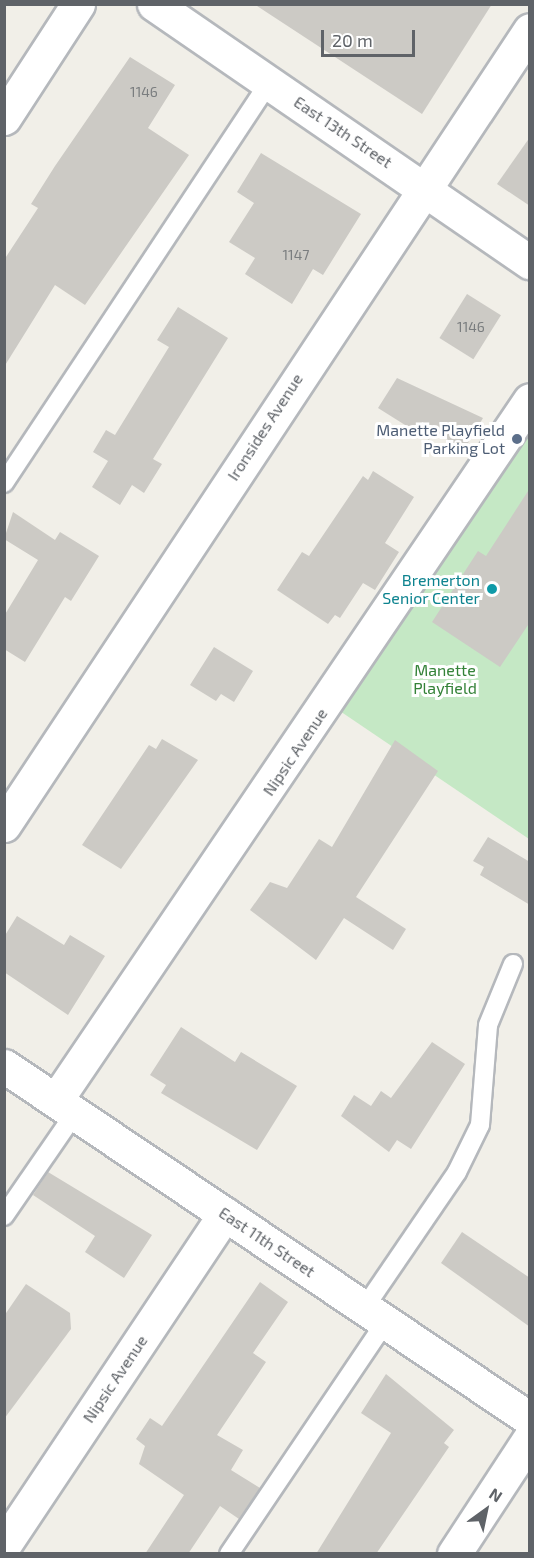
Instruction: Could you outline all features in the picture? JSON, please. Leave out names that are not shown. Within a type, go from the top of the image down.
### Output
[{"type":"street","points":[[4,118],[78,4]]},
{"type":"street","name":"East 13th Street","points":[[154,4],[530,262]]},
{"type":"street","name":"Ironsides Avenue","points":[[4,825],[422,186],[530,30]]},
{"type":"street","name":"Nipsic Avenue","points":[[65,1107],[530,400]]},
{"type":"street","name":"East 11th Street","points":[[4,1066],[530,1419]]},
{"type":"street","name":"Nipsic Avenue","points":[[4,1545],[225,1214]]},
{"type":"street","points":[[454,1554],[530,1438]]},
{"type":"lane","points":[[4,483],[269,82]]},
{"type":"lane","points":[[229,1554],[375,1314],[457,1172],[480,1125],[488,1025],[513,964]]},
{"type":"lane","points":[[4,1216],[65,1107]]},
{"type":"green space","name":"Manette Playfield","points":[[529,400],[529,839],[328,703]]},
{"type":"building","points":[[254,4],[492,4],[422,114]]},
{"type":"building","points":[[130,57],[175,85],[148,128],[189,155],[85,305],[55,285],[4,367],[4,260],[38,208],[31,204]]},
{"type":"building","points":[[530,137],[530,206],[497,184]]},
{"type":"building","points":[[261,153],[361,214],[323,275],[313,269],[292,304],[245,274],[255,258],[229,242],[254,203],[237,192]]},
{"type":"building","points":[[467,294],[501,315],[473,359],[439,338]]},
{"type":"building","points":[[178,307],[228,338],[153,459],[162,464],[144,493],[132,485],[120,505],[92,487],[108,461],[93,452],[106,430],[115,435],[169,347],[157,340]]},
{"type":"building","points":[[397,378],[483,418],[464,450],[434,431],[429,440],[378,408]]},
{"type":"building","points":[[373,471],[414,497],[385,543],[399,552],[375,590],[363,583],[340,618],[335,615],[328,624],[277,590],[302,552],[309,556],[363,476],[368,480]]},
{"type":"building","name":"Bremerton Senior Center","points":[[530,488],[530,622],[500,667],[432,622],[478,551],[486,556]]},
{"type":"building","points":[[13,512],[55,540],[60,532],[99,556],[71,601],[65,597],[25,662],[4,649],[4,616],[38,560],[4,539]]},
{"type":"building","points":[[214,647],[253,671],[234,702],[221,694],[216,701],[190,685]]},
{"type":"building","points":[[162,739],[198,760],[121,869],[82,845],[149,745],[156,749]]},
{"type":"building","points":[[395,740],[438,771],[356,897],[406,929],[393,950],[344,918],[316,960],[250,910],[270,882],[287,888],[319,839],[332,847]]},
{"type":"building","points":[[488,837],[530,862],[530,905],[480,875],[484,867],[473,861]]},
{"type":"building","points":[[17,916],[64,945],[70,935],[105,956],[68,1015],[4,972],[4,937]]},
{"type":"building","points":[[181,1027],[235,1062],[241,1052],[297,1086],[257,1150],[161,1093],[166,1085],[150,1075]]},
{"type":"building","points":[[432,1042],[465,1064],[411,1149],[397,1140],[389,1152],[341,1116],[354,1095],[371,1106],[381,1091],[391,1098]]},
{"type":"building","points":[[48,1172],[152,1235],[124,1278],[85,1252],[95,1236],[33,1195]]},
{"type":"building","points":[[462,1232],[530,1278],[530,1327],[441,1263]]},
{"type":"building","points":[[260,1282],[288,1302],[253,1353],[266,1362],[217,1435],[243,1450],[231,1470],[260,1488],[239,1519],[220,1506],[188,1554],[145,1554],[184,1495],[139,1464],[145,1446],[136,1439],[150,1418],[162,1426]]},
{"type":"building","points":[[26,1284],[70,1313],[71,1329],[4,1419],[4,1316]]},
{"type":"building","points":[[386,1374],[454,1430],[444,1443],[449,1447],[376,1554],[316,1554],[391,1433],[361,1413]]},
{"type":"place","name":"Manette Playfield Parking Lot","points":[[517,439]]},
{"type":"place","name":"Bremerton Senior Center","points":[[492,589]]}]
